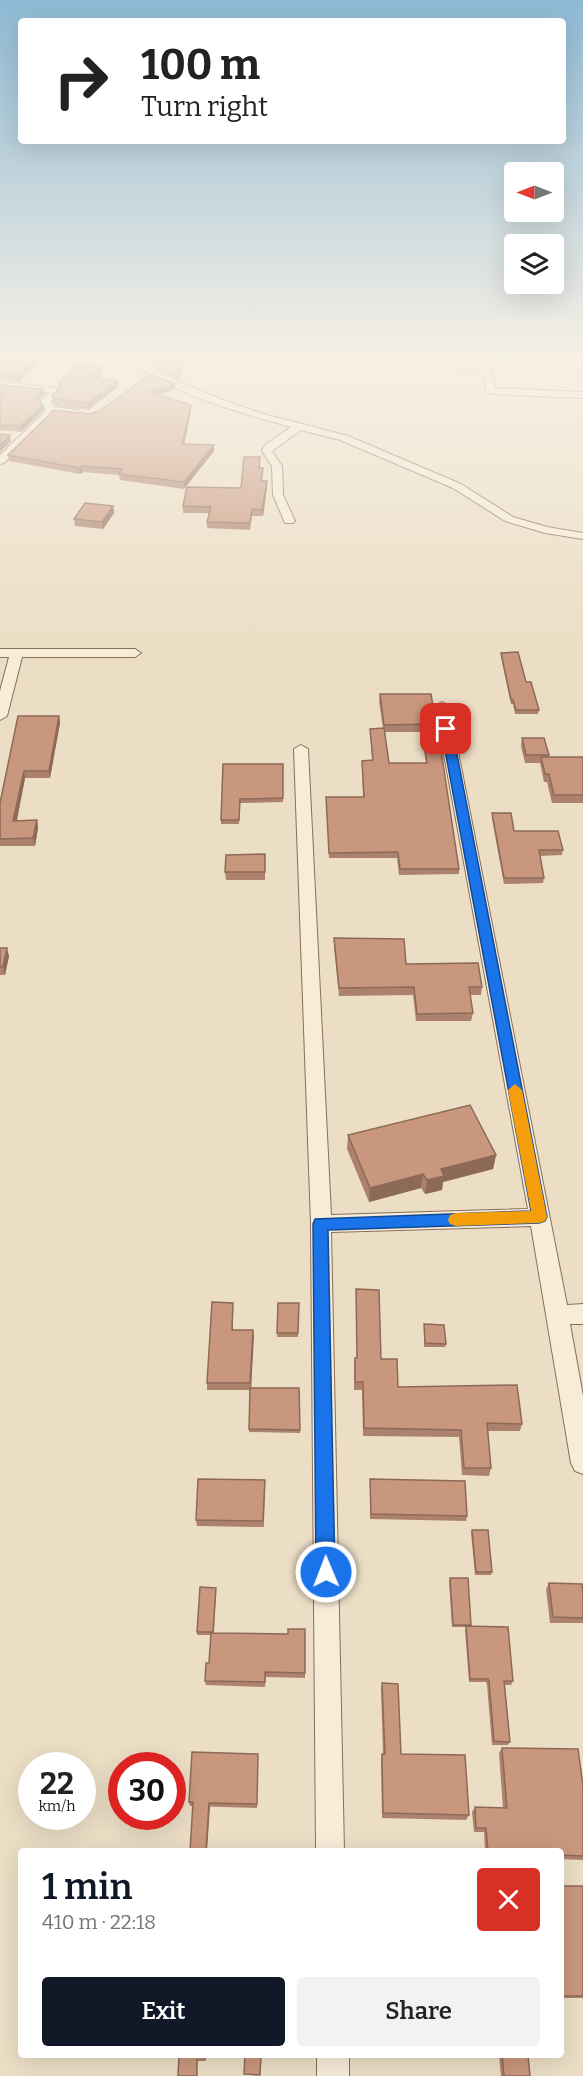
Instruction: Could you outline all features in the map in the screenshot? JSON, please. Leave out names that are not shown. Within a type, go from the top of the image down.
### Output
[{"type":"street","points":[[268,452],[278,466],[278,495],[289,521]]},
{"type":"street","points":[[377,452],[457,486],[509,519],[545,530],[583,536]]},
{"type":"street","points":[[0,653],[135,653]]},
{"type":"street","points":[[0,717],[17,653]]},
{"type":"street","points":[[442,706],[558,1315],[583,1463]]},
{"type":"street","points":[[302,749],[321,1224],[330,1848]]},
{"type":"street","points":[[321,1224],[539,1217]]},
{"type":"street","points":[[558,1315],[583,1314]]},
{"type":"street","points":[[333,2058],[333,2076]]},
{"type":"building","points":[[11,452],[208,452],[184,482],[119,474],[122,469],[82,466],[79,468],[8,455]]},
{"type":"building","points":[[244,457],[260,457],[259,468],[263,468],[261,481],[267,481],[262,510],[252,509],[250,523],[207,522],[211,507],[183,506],[187,487],[241,488]]},
{"type":"building","points":[[85,503],[113,506],[102,522],[74,519]]},
{"type":"building","points":[[518,652],[526,682],[531,682],[539,710],[516,710],[511,700],[501,653]]},
{"type":"building","points":[[380,694],[431,694],[436,724],[384,725]]},
{"type":"building","points":[[18,716],[59,716],[49,771],[24,771],[13,821],[37,820],[33,838],[0,839],[0,803]]},
{"type":"building","points":[[384,728],[389,763],[427,763],[424,744],[440,744],[459,869],[400,869],[398,852],[329,853],[326,797],[364,797],[362,761],[373,760],[370,729]]},
{"type":"building","points":[[522,738],[544,738],[549,755],[526,755]]},
{"type":"building","points":[[541,757],[583,757],[583,795],[554,795],[549,774],[545,774]]},
{"type":"building","points":[[223,764],[283,764],[283,798],[240,799],[239,820],[221,820]]},
{"type":"building","points":[[492,813],[511,813],[514,831],[558,831],[563,850],[539,850],[544,878],[504,878]]},
{"type":"building","points":[[265,854],[265,872],[225,872],[226,855]]},
{"type":"building","points":[[334,938],[404,939],[406,964],[478,963],[482,987],[469,987],[473,1013],[417,1014],[414,987],[339,988]]},
{"type":"building","points":[[0,948],[7,948],[3,967],[0,967]]},
{"type":"building","points":[[470,1105],[496,1155],[441,1169],[444,1176],[427,1180],[423,1174],[370,1188],[348,1135]]},
{"type":"building","points":[[356,1289],[379,1290],[381,1359],[397,1359],[398,1387],[517,1385],[522,1424],[487,1423],[491,1468],[464,1468],[461,1430],[364,1428],[363,1382],[355,1382]]},
{"type":"building","points":[[212,1302],[233,1303],[232,1330],[253,1330],[250,1383],[207,1383]]},
{"type":"building","points":[[278,1303],[299,1303],[298,1333],[277,1333]]},
{"type":"building","points":[[424,1324],[444,1325],[446,1344],[425,1343]]},
{"type":"building","points":[[250,1388],[299,1388],[300,1430],[249,1429]]},
{"type":"building","points":[[198,1479],[265,1480],[263,1521],[196,1520]]},
{"type":"building","points":[[370,1479],[465,1481],[467,1516],[371,1514]]},
{"type":"building","points":[[472,1530],[488,1530],[492,1572],[476,1572]]},
{"type":"building","points":[[450,1578],[468,1578],[471,1625],[453,1625]]},
{"type":"building","points":[[549,1583],[582,1584],[583,1618],[553,1617]]},
{"type":"building","points":[[200,1587],[216,1588],[213,1632],[197,1632]]},
{"type":"building","points":[[466,1626],[508,1627],[513,1681],[504,1681],[510,1742],[494,1741],[488,1679],[470,1679]]},
{"type":"building","points":[[288,1629],[305,1629],[305,1673],[265,1672],[265,1682],[205,1681],[211,1633],[288,1634]]},
{"type":"building","points":[[382,1683],[398,1684],[401,1754],[465,1755],[469,1815],[383,1813],[382,1754],[385,1754]]},
{"type":"building","points":[[502,1748],[578,1749],[583,1786],[583,1856],[564,1855],[564,1848],[488,1848],[486,1828],[476,1828],[475,1807],[507,1808]]},
{"type":"building","points":[[192,1752],[258,1754],[257,1804],[209,1803],[206,1848],[190,1848],[193,1802],[189,1802]]},
{"type":"building","points":[[564,1886],[583,1886],[583,1996],[564,1996]]},
{"type":"building","points":[[179,2058],[205,2058],[205,2060],[197,2060],[197,2076],[178,2076]]},
{"type":"building","points":[[245,2058],[261,2058],[260,2075],[244,2074]]},
{"type":"building","points":[[502,2058],[528,2058],[530,2076],[504,2076]]},
{"type":"slow traffic","points":[[456,1220],[539,1217],[515,1090]]},
{"type":"route","points":[[326,1572],[321,1224],[539,1217],[446,729]]}]
